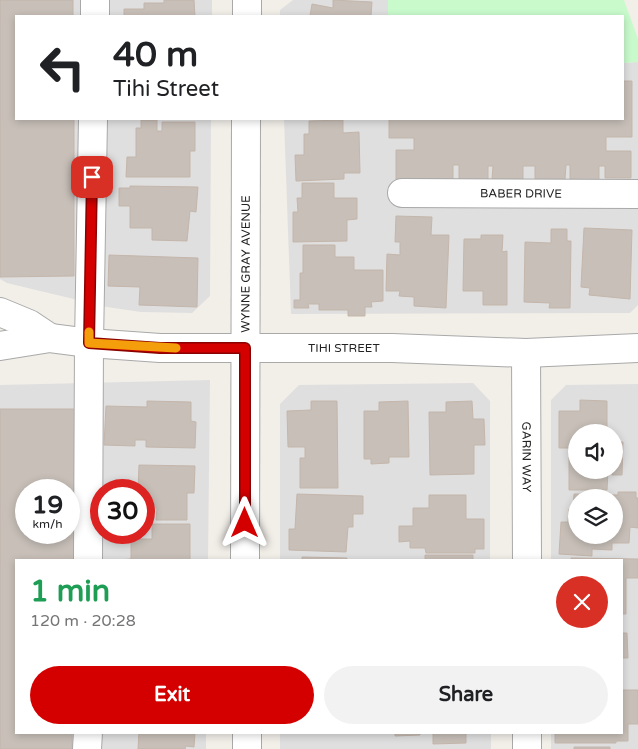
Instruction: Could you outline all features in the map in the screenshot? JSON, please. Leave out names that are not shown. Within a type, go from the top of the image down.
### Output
[{"type":"street","points":[[95,0],[95,15]]},
{"type":"street","points":[[247,15],[248,0]]},
{"type":"street","points":[[88,559],[93,120]]},
{"type":"street","name":"WYNNE GRAY AVENUE","points":[[245,559],[246,120]]},
{"type":"street","name":"BABER DRIVE","points":[[402,194],[638,194]]},
{"type":"street","name":"TIHI STREET","points":[[0,312],[30,324],[50,338]]},
{"type":"street","name":"TIHI STREET","points":[[0,346],[50,338],[160,348],[392,348],[526,353],[638,348]]},
{"type":"street","name":"GARIN WAY","points":[[526,353],[527,559]]},
{"type":"street","points":[[88,734],[88,749]]},
{"type":"street","points":[[247,734],[247,749]]},
{"type":"street","points":[[527,734],[527,749]]},
{"type":"shaded area","points":[[0,0],[212,0],[212,15],[15,15],[15,120],[211,120],[210,296],[192,313],[141,312],[107,307],[7,283],[0,279]]},
{"type":"shaded area","points":[[293,0],[388,0],[388,15],[280,15],[280,10]]},
{"type":"shaded area","points":[[638,62],[638,305],[630,313],[291,314],[284,120],[624,120],[624,63]]},
{"type":"shaded area","points":[[210,380],[208,559],[15,559],[15,734],[206,734],[206,749],[0,749],[0,385]]},
{"type":"shaded area","points":[[473,383],[490,401],[490,559],[280,559],[280,404],[299,385]]},
{"type":"shaded area","points":[[638,384],[638,749],[551,749],[551,734],[623,734],[623,559],[551,559],[551,400],[566,385]]},
{"type":"shaded area","points":[[280,734],[491,734],[491,749],[280,749]]},
{"type":"green space","points":[[388,0],[624,0],[638,39],[638,62],[624,63],[624,15],[388,15]]},
{"type":"building","points":[[0,0],[73,0],[73,15],[15,15],[15,120],[74,120],[74,276],[0,277]]},
{"type":"building","points":[[164,0],[194,0],[195,15],[124,15],[124,9],[144,9],[144,3],[164,3]]},
{"type":"building","points":[[333,0],[372,2],[371,15],[310,15],[312,4],[333,8]]},
{"type":"building","points":[[624,81],[632,81],[632,137],[606,137],[606,151],[631,151],[631,178],[605,178],[605,166],[599,166],[599,180],[570,179],[570,165],[566,165],[565,179],[535,179],[535,166],[523,166],[523,179],[492,179],[493,166],[488,166],[488,180],[459,180],[459,165],[453,165],[453,179],[396,179],[396,150],[414,150],[414,138],[389,138],[389,120],[624,120]]},
{"type":"building","points":[[141,120],[157,120],[157,131],[162,131],[162,122],[195,122],[195,151],[190,151],[190,177],[126,177],[127,157],[136,157],[136,128],[141,128]]},
{"type":"building","points":[[343,120],[343,133],[359,132],[360,173],[344,173],[344,179],[296,181],[295,155],[304,155],[304,134],[309,134],[309,121]]},
{"type":"building","points":[[302,183],[334,183],[334,198],[357,198],[357,219],[347,220],[347,241],[293,242],[293,212],[298,212],[297,198],[302,198]]},
{"type":"building","points":[[130,186],[198,187],[196,212],[190,211],[187,241],[152,240],[152,228],[130,228],[130,206],[119,206],[119,188],[130,188]]},
{"type":"building","points":[[396,216],[432,217],[431,235],[449,235],[446,308],[414,306],[414,297],[399,296],[400,291],[386,291],[387,254],[400,255],[400,242],[395,242]]},
{"type":"building","points":[[584,228],[632,230],[630,299],[589,295],[590,288],[581,287]]},
{"type":"building","points":[[551,229],[567,229],[567,241],[571,241],[570,308],[549,308],[550,303],[524,302],[525,242],[551,243]]},
{"type":"building","points":[[481,235],[503,235],[502,252],[507,251],[507,305],[483,305],[483,291],[463,291],[464,239],[481,239]]},
{"type":"building","points":[[303,245],[335,245],[335,257],[354,257],[354,270],[383,270],[383,301],[371,302],[372,307],[365,307],[365,316],[348,316],[348,310],[319,310],[319,304],[308,304],[309,308],[294,308],[294,300],[300,300],[300,273],[303,273]]},
{"type":"building","points":[[109,255],[198,258],[197,307],[139,305],[140,287],[108,286]]},
{"type":"building","points":[[580,400],[607,401],[607,424],[568,424],[568,448],[559,448],[559,411],[580,411]]},
{"type":"building","points":[[147,401],[191,402],[191,421],[196,422],[195,448],[146,447],[146,440],[135,440],[135,446],[104,445],[106,406],[147,407]]},
{"type":"building","points":[[311,401],[337,401],[338,488],[300,488],[300,458],[305,458],[305,447],[288,447],[287,411],[311,410]]},
{"type":"building","points":[[408,401],[409,457],[389,457],[389,463],[371,464],[371,459],[364,459],[364,411],[379,411],[379,402]]},
{"type":"building","points":[[472,401],[473,419],[484,419],[485,445],[474,445],[474,474],[430,475],[429,412],[446,412],[446,402]]},
{"type":"building","points":[[0,409],[75,409],[75,479],[15,479],[15,544],[74,544],[74,559],[15,559],[15,734],[72,734],[72,749],[0,749]]},
{"type":"building","points":[[139,465],[195,466],[194,493],[187,493],[187,520],[156,520],[155,479],[138,479]]},
{"type":"building","points":[[569,479],[608,479],[607,489],[569,489]]},
{"type":"building","points":[[623,492],[636,492],[636,498],[638,498],[638,528],[630,527],[629,543],[623,543]]},
{"type":"building","points":[[297,494],[363,496],[363,514],[353,514],[353,527],[348,527],[346,552],[289,550],[289,529],[295,529]]},
{"type":"building","points":[[429,495],[466,495],[466,519],[484,519],[484,549],[475,549],[475,553],[426,553],[425,548],[410,548],[410,541],[399,542],[399,526],[413,526],[413,508],[429,508]]},
{"type":"building","points":[[561,522],[568,522],[568,544],[612,544],[612,550],[592,549],[592,556],[559,554]]},
{"type":"building","points":[[155,524],[190,524],[190,559],[131,559],[131,544],[155,544]]},
{"type":"building","points":[[425,555],[473,555],[473,559],[425,559]]},
{"type":"building","points":[[302,557],[347,558],[347,559],[302,559]]},
{"type":"building","points":[[571,558],[638,559],[638,578],[626,578],[626,614],[623,614],[623,559]]},
{"type":"building","points":[[623,633],[627,633],[628,658],[623,658]]},
{"type":"building","points":[[623,690],[638,690],[638,724],[628,724],[628,741],[616,741],[616,743],[555,743],[555,734],[623,734]]},
{"type":"building","points":[[139,734],[195,734],[194,747],[186,746],[185,749],[138,749]]},
{"type":"building","points":[[395,734],[420,734],[420,735],[395,736]]},
{"type":"building","points":[[433,734],[466,734],[466,743],[433,744]]},
{"type":"building","points":[[574,747],[610,747],[610,749],[574,749]]},
{"type":"slow traffic","points":[[89,332],[89,343],[176,348]]},
{"type":"route","points":[[92,177],[89,343],[160,348],[245,348],[245,523]]}]
